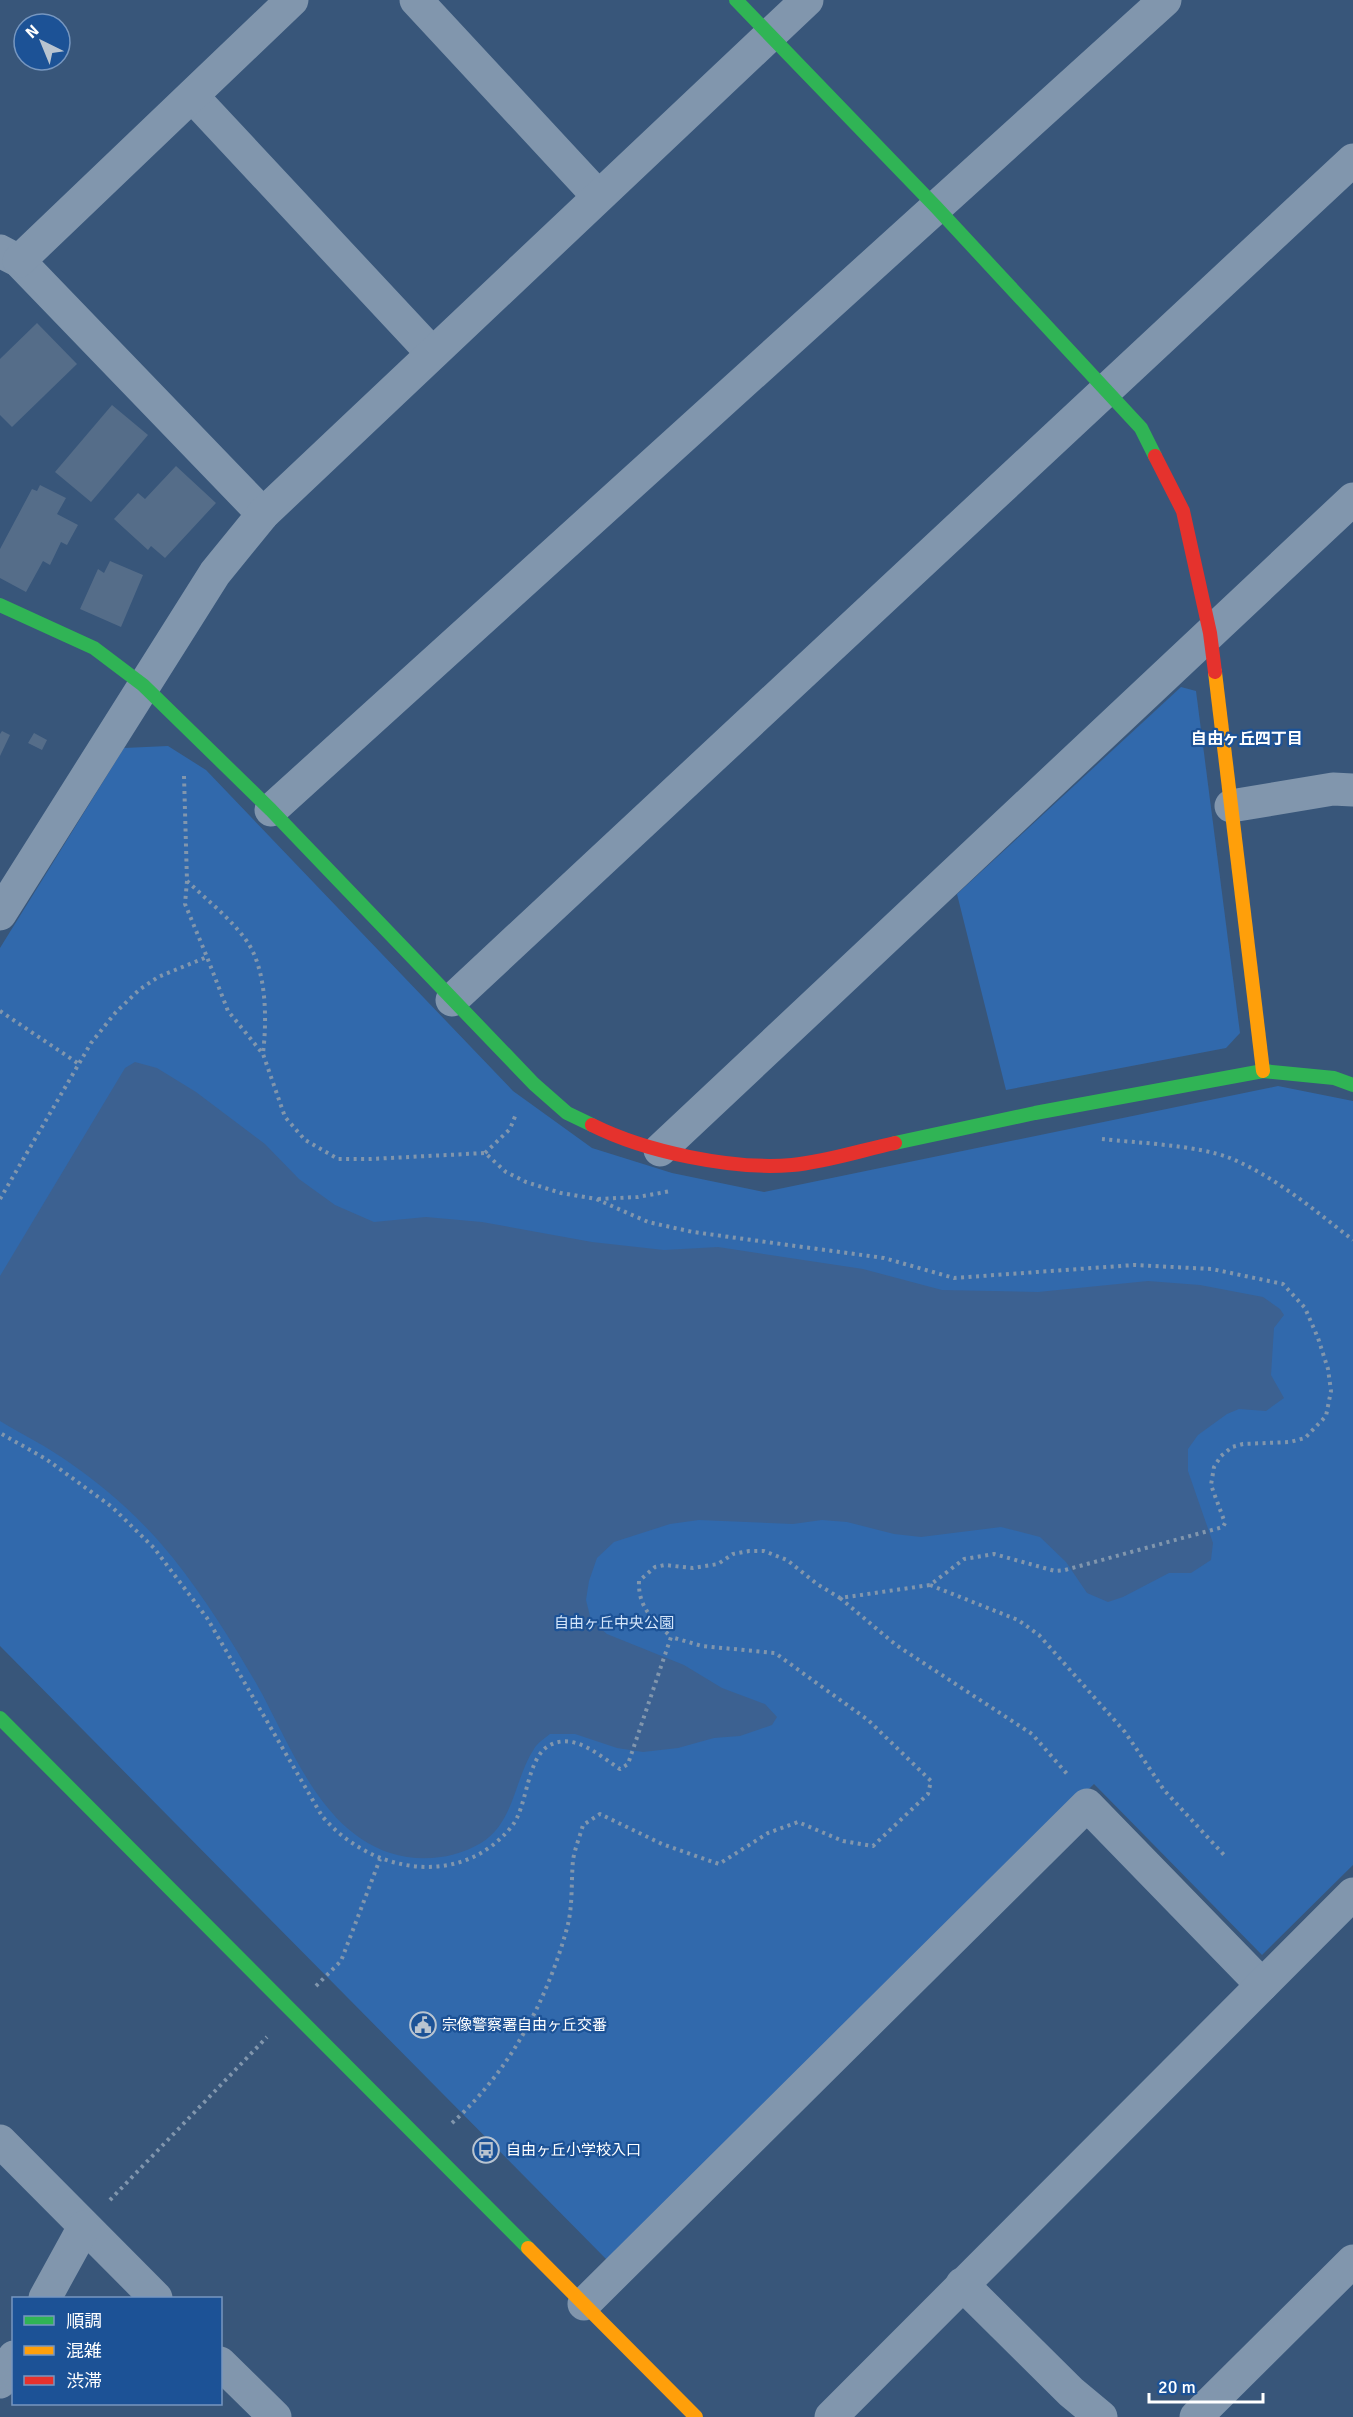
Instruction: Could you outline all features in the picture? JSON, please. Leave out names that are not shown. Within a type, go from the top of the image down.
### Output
[{"type":"street","points":[[263,514],[10,256],[192,96],[292,0]]},
{"type":"street","points":[[416,0],[598,196]]},
{"type":"street","points":[[736,0],[936,207],[1141,428],[1183,512],[1210,633],[1263,1071]]},
{"type":"street","points":[[0,914],[215,573],[263,514],[807,0]]},
{"type":"street","points":[[271,810],[1165,0]]},
{"type":"street","points":[[192,96],[432,353]]},
{"type":"street","points":[[452,1000],[1353,160]]},
{"type":"street","points":[[660,1150],[1353,499]]},
{"type":"street","points":[[0,605],[94,648],[144,685],[271,810],[534,1084],[567,1113],[612,1135],[660,1150],[752,1166],[794,1165],[1035,1113],[1263,1071],[1334,1078],[1353,1085]]},
{"type":"street","points":[[1231,806],[1333,789],[1353,790]]},
{"type":"street","points":[[0,1718],[696,2417]]},
{"type":"street","points":[[584,2304],[1087,1805],[1262,1985]]},
{"type":"street","points":[[831,2417],[1353,1894]]},
{"type":"street","points":[[0,2141],[155,2297]]},
{"type":"street","points":[[46,2297],[84,2226]]},
{"type":"street","points":[[1196,2417],[1353,2261]]},
{"type":"street","points":[[962,2284],[1071,2392],[1101,2417]]},
{"type":"street","points":[[0,2382],[12,2361]]},
{"type":"street","points":[[222,2365],[274,2417]]},
{"type":"path","points":[[199,740],[184,756],[187,880],[184,904],[228,1011],[263,1054],[285,1117],[305,1140],[338,1159],[371,1160],[485,1153],[510,1129],[520,1103],[534,1084]]},
{"type":"path","points":[[187,880],[247,942],[261,980],[266,1034],[263,1054]]},
{"type":"path","points":[[0,1199],[80,1064],[90,1042],[139,990],[158,977],[207,957]]},
{"type":"path","points":[[0,1011],[80,1064]]},
{"type":"path","points":[[1091,1138],[1167,1147],[1229,1158],[1287,1189],[1353,1240]]},
{"type":"path","points":[[485,1153],[506,1172],[526,1182],[561,1193],[596,1199],[648,1222],[693,1232],[884,1258],[954,1278],[1134,1265],[1212,1269],[1283,1284],[1305,1308],[1325,1359],[1331,1391],[1326,1416],[1305,1438],[1290,1442],[1243,1444],[1233,1447],[1221,1456],[1214,1467],[1211,1485],[1225,1522],[1223,1527],[1065,1570],[1055,1571],[994,1554],[964,1559],[930,1585],[840,1598]]},
{"type":"path","points":[[0,1433],[46,1459],[112,1507],[154,1548],[207,1618],[322,1816],[337,1833],[380,1859],[412,1866],[442,1866],[467,1860],[484,1852],[513,1825],[538,1755],[551,1744],[569,1743],[590,1747],[620,1769],[628,1764],[671,1637]]},
{"type":"path","points":[[427,2145],[467,2110],[515,2049],[536,2014],[567,1927],[574,1856],[583,1825],[600,1814],[662,1844],[719,1864],[768,1833],[798,1822],[843,1841],[873,1846],[928,1794],[931,1781],[868,1720],[775,1653],[702,1646],[671,1637],[642,1608],[639,1581],[655,1567],[665,1565],[693,1568],[718,1564],[733,1554],[764,1551],[788,1560],[817,1584],[840,1598],[896,1645],[1032,1734],[1076,1783],[1087,1805]]},
{"type":"path","points":[[930,1585],[1018,1620],[1039,1635],[1125,1732],[1164,1790],[1224,1855]]},
{"type":"path","points":[[84,2226],[341,1961],[380,1859]]},
{"type":"green space","points":[[1181,687],[1196,691],[1240,1033],[1226,1048],[1006,1090],[957,894]]},
{"type":"green space","name":"自由ヶ丘中央公園","points":[[168,746],[206,770],[513,1091],[592,1148],[672,1173],[764,1192],[1278,1086],[1353,1101],[1353,1865],[1262,1955],[1094,1784],[609,2262],[0,1646],[0,948],[124,748]]},
{"type":"shaded area","points":[[135,1062],[157,1068],[196,1092],[265,1144],[299,1179],[335,1205],[374,1222],[426,1217],[482,1222],[592,1242],[664,1250],[718,1247],[863,1269],[942,1290],[1038,1292],[1148,1281],[1200,1285],[1263,1297],[1280,1309],[1284,1315],[1274,1328],[1271,1375],[1284,1398],[1266,1411],[1239,1409],[1227,1414],[1198,1435],[1188,1449],[1188,1471],[1213,1543],[1211,1560],[1191,1573],[1169,1573],[1123,1597],[1108,1602],[1087,1593],[1066,1562],[1040,1537],[1001,1527],[921,1537],[894,1534],[847,1522],[822,1520],[793,1524],[699,1520],[670,1524],[614,1542],[597,1558],[589,1581],[586,1600],[591,1620],[607,1634],[684,1665],[722,1688],[765,1704],[777,1717],[772,1725],[740,1736],[714,1738],[678,1748],[643,1752],[617,1748],[575,1734],[550,1734],[539,1743],[527,1761],[507,1812],[501,1824],[492,1834],[481,1843],[455,1854],[426,1858],[407,1857],[378,1848],[353,1833],[332,1813],[298,1763],[256,1683],[217,1619],[173,1558],[150,1532],[125,1507],[84,1473],[0,1421],[0,1276],[125,1068]]},
{"type":"building","points":[[37,323],[77,364],[12,427],[0,415],[0,359]]},
{"type":"building","points":[[112,405],[148,435],[91,502],[55,472]]},
{"type":"building","points":[[176,466],[216,503],[165,558],[151,546],[148,550],[114,519],[138,493],[145,499]]},
{"type":"building","points":[[40,485],[66,498],[57,514],[78,525],[67,545],[61,542],[50,565],[43,561],[26,592],[0,578],[0,549],[32,489],[37,491]]},
{"type":"building","points":[[110,561],[143,575],[121,627],[80,609],[98,569],[104,573]]},
{"type":"building","points":[[2,731],[10,735],[0,756],[0,734]]},
{"type":"building","points":[[34,733],[47,740],[42,750],[28,743]]},
{"type":"traffic: fast","points":[[736,0],[936,207],[1141,428],[1155,456]]},
{"type":"traffic: fast","points":[[0,605],[94,648],[143,685],[271,810],[534,1084],[567,1113],[592,1125]]},
{"type":"traffic: fast","points":[[895,1143],[1035,1113],[1263,1071],[1334,1078],[1353,1085]]},
{"type":"traffic: fast","points":[[0,1718],[528,2248]]},
{"type":"traffic: slow","points":[[1215,672],[1263,1071]]},
{"type":"traffic: slow","points":[[528,2248],[696,2417]]},
{"type":"traffic: jam","points":[[1155,456],[1183,511],[1210,633],[1215,672]]},
{"type":"traffic: jam","points":[[592,1125],[614,1135],[663,1151],[743,1165],[792,1165],[831,1159],[895,1143]]},
{"type":"place","name":"宗像警察署自由ヶ丘交番","points":[[423,2025]]},
{"type":"place","name":"自由ヶ丘小学校入口","points":[[486,2150]]},
{"type":"district","name":"自由ヶ丘四丁目","points":[[1247,738]]}]
